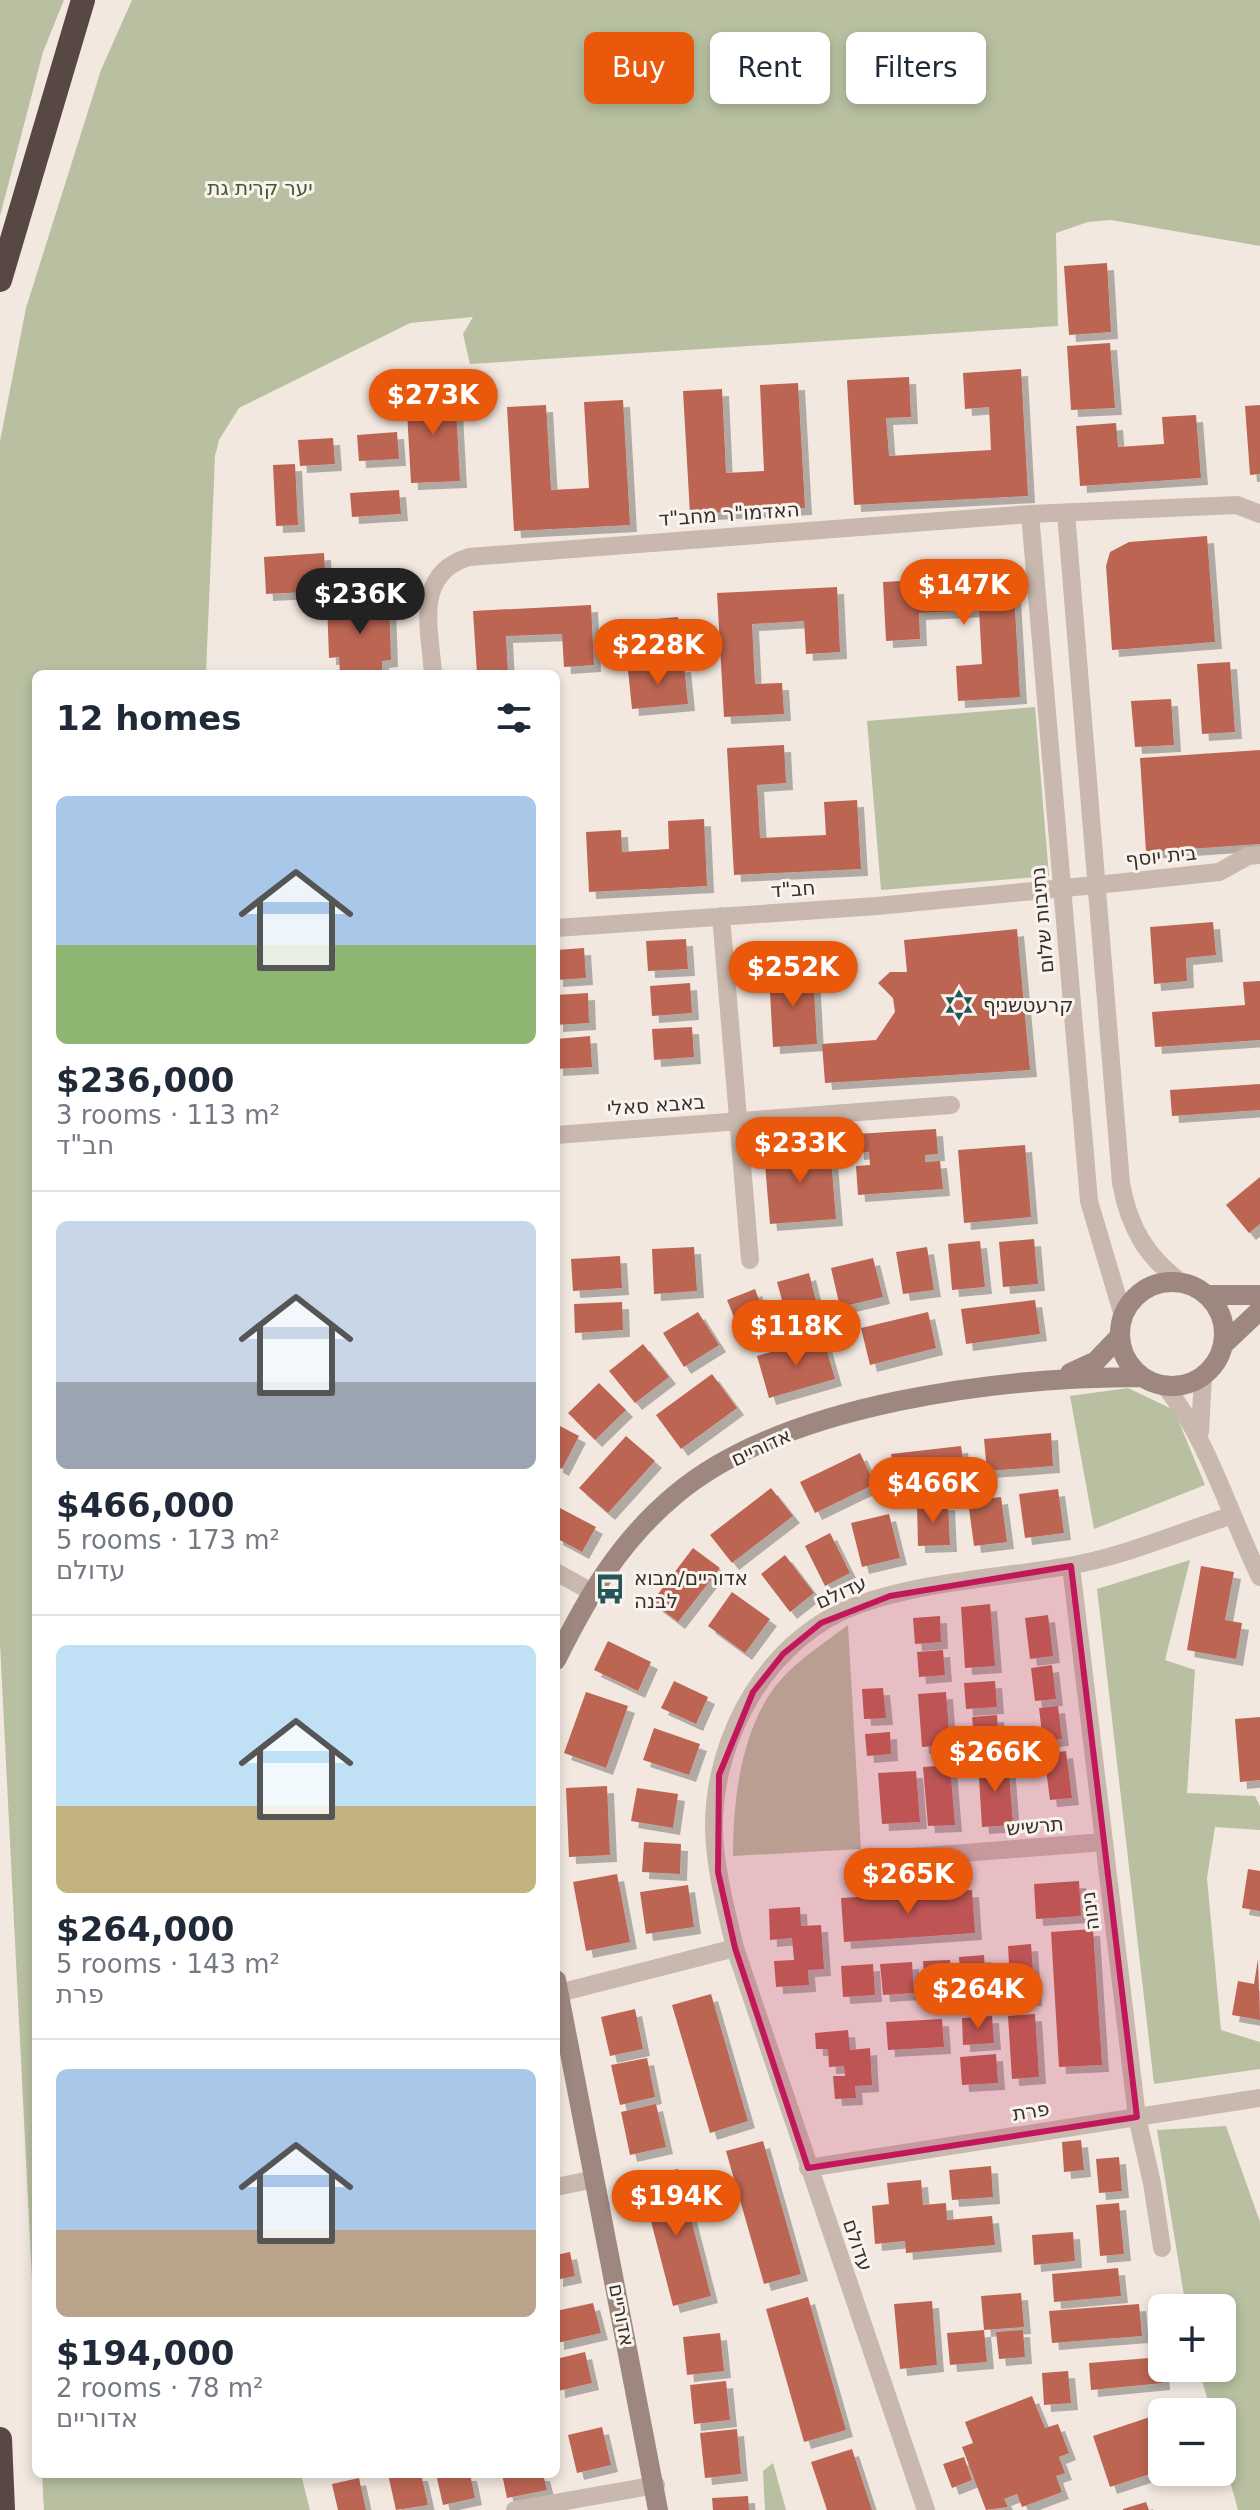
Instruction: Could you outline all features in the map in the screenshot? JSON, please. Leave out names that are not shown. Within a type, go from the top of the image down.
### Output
[{"type":"highway","points":[[0,280],[83,0]]},
{"type":"highway","points":[[0,2439],[3,2510]]},
{"type":"street","points":[[1260,514],[1237,505],[1066,513],[1124,1201],[1149,1254],[1182,1283],[1207,1295],[1260,1295]]},
{"type":"street","name":"האדמו\"ר מחב\"ד","points":[[433,670],[428,610],[431,590],[439,574],[453,562],[469,557],[1066,513]]},
{"type":"street","name":"נתיבות שלום","points":[[1030,514],[1089,1201],[1122,1326]]},
{"type":"street","name":"בית יוסף","points":[[1062,888],[1219,872],[1248,856],[1260,855]]},
{"type":"street","name":"חב\"ד","points":[[560,928],[1062,888]]},
{"type":"street","points":[[721,916],[750,1260]]},
{"type":"street","name":"באבא סאלי","points":[[560,1135],[951,1105]]},
{"type":"street","points":[[1182,1283],[1160,1284],[1143,1291],[1122,1326],[1126,1359],[1143,1377],[1164,1385],[1184,1385],[1203,1376],[1216,1362],[1224,1344],[1260,1310]]},
{"type":"street","points":[[1207,1295],[1222,1318],[1224,1344]]},
{"type":"street","name":"אדוריים","points":[[1055,1378],[1096,1361],[1122,1326]]},
{"type":"street","points":[[1201,1443],[1198,1411],[1203,1376]]},
{"type":"street","name":"אדוריים","points":[[560,1652],[590,1591],[633,1536],[676,1494],[750,1448],[814,1423],[918,1399],[1055,1378],[1143,1377]]},
{"type":"street","points":[[1164,1385],[1182,1408],[1201,1443],[1230,1516],[1260,1577]]},
{"type":"street","name":"עדולם","points":[[926,2510],[735,1948],[718,1872],[714,1827],[719,1775],[731,1733],[753,1692],[783,1654],[821,1623],[857,1605],[948,1583],[1071,1566],[1230,1516]]},
{"type":"street","name":"נינוה","points":[[1071,1566],[1137,2117],[1162,2248]]},
{"type":"street","points":[[560,1574],[590,1591]]},
{"type":"street","name":"תרשיש","points":[[873,1860],[1104,1842]]},
{"type":"street","points":[[560,1985],[735,1948]]},
{"type":"street","name":"אדוריים","points":[[560,2001],[656,2485],[658,2510]]},
{"type":"street","name":"פרת","points":[[808,2168],[1260,2098]]},
{"type":"street","points":[[560,2186],[595,2179]]},
{"type":"street","points":[[515,2510],[656,2485]]},
{"type":"highlighted area","points":[[1071,1566],[1137,2117],[808,2168],[735,1948],[718,1872],[719,1775],[753,1692],[783,1654],[821,1623],[890,1596]]},
{"type":"green space","points":[[0,0],[64,0],[43,52],[0,216]]},
{"type":"green space","name":"יער קרית גת","points":[[132,0],[1260,0],[1260,246],[1111,220],[1088,222],[1056,233],[1058,326],[470,364],[463,334],[473,317],[410,323],[239,408],[219,440],[215,456],[206,670],[32,670],[32,2279],[0,1643],[0,441],[26,308],[101,70]]},
{"type":"green space","points":[[1035,707],[1049,876],[881,890],[867,721]]},
{"type":"green space","points":[[1128,1388],[1174,1410],[1205,1485],[1094,1529],[1070,1396]]},
{"type":"green space","points":[[1190,1560],[1165,1660],[1195,1670],[1187,1793],[1255,1796],[1260,1806],[1260,1830],[1215,1827],[1207,1878],[1221,2030],[1260,2042],[1260,2069],[1154,2084],[1097,1589]]},
{"type":"green space","points":[[848,1625],[861,1849],[733,1856],[738,1783],[743,1758],[760,1710],[789,1671]]},
{"type":"green space","points":[[1226,2126],[1260,2222],[1260,2510],[1238,2510],[1231,2486],[1236,2486],[1236,2398],[1207,2398],[1203,2382],[1236,2382],[1236,2294],[1184,2294],[1157,2130]]},
{"type":"green space","points":[[773,2463],[786,2510],[765,2510],[763,2471]]},
{"type":"green space","points":[[42,2478],[302,2478],[310,2510],[44,2510]]},
{"type":"building","points":[[1107,263],[1111,332],[1069,335],[1064,266]]},
{"type":"building","points":[[1110,343],[1115,408],[1071,410],[1067,346]]},
{"type":"building","points":[[1021,369],[1028,496],[854,505],[847,380],[909,377],[911,417],[886,418],[889,456],[991,450],[989,407],[965,409],[963,373]]},
{"type":"building","points":[[798,383],[805,508],[690,514],[683,391],[722,389],[726,473],[764,471],[760,385]]},
{"type":"building","points":[[455,390],[460,481],[411,483],[406,393]]},
{"type":"building","points":[[623,400],[630,525],[514,531],[507,407],[546,405],[551,490],[589,488],[584,402]]},
{"type":"building","points":[[1260,405],[1260,474],[1250,475],[1245,406]]},
{"type":"building","points":[[1196,415],[1201,478],[1080,486],[1076,426],[1116,423],[1118,447],[1164,444],[1162,417]]},
{"type":"building","points":[[397,432],[399,459],[359,461],[357,435]]},
{"type":"building","points":[[333,438],[335,464],[300,466],[298,440]]},
{"type":"building","points":[[295,464],[298,525],[276,526],[273,465]]},
{"type":"building","points":[[399,490],[401,514],[352,517],[350,493]]},
{"type":"building","points":[[1207,536],[1215,642],[1112,650],[1106,566],[1110,552],[1129,542]]},
{"type":"building","points":[[324,553],[326,591],[266,594],[264,557]]},
{"type":"building","points":[[1013,575],[1020,697],[958,701],[956,666],[982,664],[979,610],[919,613],[920,639],[886,641],[883,582]]},
{"type":"building","points":[[837,587],[840,652],[806,654],[804,621],[752,624],[755,684],[782,683],[784,714],[724,717],[717,593]]},
{"type":"building","points":[[389,601],[391,660],[382,661],[382,670],[340,670],[339,657],[329,658],[327,603]]},
{"type":"building","points":[[591,605],[594,665],[564,667],[562,634],[506,636],[508,670],[477,670],[473,611]]},
{"type":"building","points":[[678,617],[682,656],[626,662],[622,622]]},
{"type":"building","points":[[1230,662],[1235,732],[1202,734],[1197,664]]},
{"type":"building","points":[[684,665],[688,704],[632,709],[628,670]]},
{"type":"building","points":[[1171,699],[1174,745],[1135,747],[1131,701]]},
{"type":"building","points":[[784,745],[786,783],[757,785],[760,838],[826,835],[824,802],[857,800],[861,869],[734,875],[727,748]]},
{"type":"building","points":[[1260,750],[1260,844],[1146,852],[1140,758]]},
{"type":"building","points":[[704,819],[707,886],[589,892],[586,832],[621,830],[622,852],[669,849],[668,821]]},
{"type":"building","points":[[1213,922],[1216,955],[1186,958],[1187,981],[1154,984],[1150,927]]},
{"type":"building","name":"קרעטשניף","points":[[1017,929],[1030,1070],[825,1083],[822,1044],[876,1040],[895,1012],[893,998],[878,983],[890,972],[907,972],[904,940]]},
{"type":"building","points":[[686,939],[688,969],[648,971],[646,941]]},
{"type":"building","points":[[584,948],[586,978],[560,980],[560,950]]},
{"type":"building","points":[[813,972],[817,1044],[773,1047],[769,974]]},
{"type":"building","points":[[1260,981],[1260,1040],[1155,1047],[1152,1012],[1245,1005],[1243,982]]},
{"type":"building","points":[[690,983],[692,1013],[652,1016],[650,986]]},
{"type":"building","points":[[588,993],[589,1023],[560,1025],[560,995]]},
{"type":"building","points":[[692,1027],[694,1057],[654,1060],[652,1029]]},
{"type":"building","points":[[590,1036],[592,1067],[560,1069],[560,1039]]},
{"type":"building","points":[[1260,1084],[1260,1110],[1172,1116],[1170,1090]]},
{"type":"building","points":[[936,1129],[938,1154],[925,1155],[925,1162],[940,1161],[943,1189],[858,1195],[856,1166],[870,1165],[869,1152],[857,1153],[856,1134]]},
{"type":"building","points":[[1025,1145],[1031,1217],[964,1223],[958,1150]]},
{"type":"building","points":[[830,1146],[836,1219],[770,1224],[764,1152]]},
{"type":"building","points":[[1260,1177],[1260,1224],[1249,1233],[1226,1205]]},
{"type":"building","points":[[1034,1239],[1038,1284],[1003,1287],[999,1242]]},
{"type":"building","points":[[980,1241],[985,1287],[952,1290],[948,1244]]},
{"type":"building","points":[[694,1247],[697,1291],[654,1294],[652,1249]]},
{"type":"building","points":[[927,1247],[934,1290],[903,1294],[896,1252]]},
{"type":"building","points":[[620,1256],[622,1288],[573,1291],[571,1259]]},
{"type":"building","points":[[873,1258],[883,1297],[840,1307],[831,1268]]},
{"type":"building","points":[[809,1273],[819,1313],[788,1322],[777,1282]]},
{"type":"building","points":[[755,1289],[769,1326],[742,1337],[727,1300]]},
{"type":"building","points":[[1035,1300],[1040,1334],[966,1344],[961,1309]]},
{"type":"building","points":[[622,1302],[623,1330],[575,1333],[574,1304]]},
{"type":"building","points":[[698,1312],[719,1345],[684,1367],[663,1333]]},
{"type":"building","points":[[928,1312],[936,1348],[870,1365],[861,1328]]},
{"type":"building","points":[[823,1337],[835,1379],[769,1398],[757,1356]]},
{"type":"building","points":[[643,1344],[669,1377],[635,1403],[609,1371]]},
{"type":"building","points":[[712,1374],[737,1408],[681,1449],[656,1415]]},
{"type":"building","points":[[599,1383],[626,1410],[595,1440],[568,1413]]},
{"type":"building","points":[[560,1426],[579,1436],[560,1468]]},
{"type":"building","points":[[1051,1433],[1053,1466],[987,1471],[984,1439]]},
{"type":"building","points":[[626,1436],[655,1461],[608,1513],[579,1488]]},
{"type":"building","points":[[961,1446],[966,1478],[895,1486],[891,1454]]},
{"type":"building","points":[[860,1453],[875,1484],[815,1513],[800,1482]]},
{"type":"building","points":[[771,1488],[793,1516],[732,1563],[710,1535]]},
{"type":"building","points":[[1058,1489],[1064,1533],[1025,1538],[1019,1494]]},
{"type":"building","points":[[1001,1497],[1007,1542],[974,1546],[968,1501]]},
{"type":"building","points":[[948,1503],[950,1545],[918,1546],[917,1504]]},
{"type":"building","points":[[560,1508],[596,1527],[582,1552],[560,1540]]},
{"type":"building","points":[[889,1514],[900,1558],[862,1567],[851,1523]]},
{"type":"building","points":[[830,1533],[850,1573],[825,1586],[805,1546]]},
{"type":"building","points":[[693,1548],[720,1568],[678,1622],[652,1602]]},
{"type":"building","points":[[785,1555],[814,1593],[790,1612],[761,1574]]},
{"type":"building","points":[[1201,1566],[1234,1572],[1225,1620],[1242,1623],[1236,1659],[1187,1650]]},
{"type":"building","points":[[732,1592],[770,1619],[745,1653],[708,1626]]},
{"type":"building","points":[[990,1604],[995,1666],[965,1668],[961,1607]]},
{"type":"building","points":[[1048,1615],[1053,1656],[1030,1659],[1025,1618]]},
{"type":"building","points":[[940,1616],[941,1642],[915,1644],[913,1618]]},
{"type":"building","points":[[608,1641],[651,1662],[638,1691],[594,1670]]},
{"type":"building","points":[[943,1650],[945,1675],[919,1677],[917,1652]]},
{"type":"building","points":[[1052,1665],[1056,1699],[1035,1701],[1031,1668]]},
{"type":"building","points":[[674,1681],[708,1697],[696,1724],[661,1708]]},
{"type":"building","points":[[995,1681],[997,1707],[966,1709],[964,1683]]},
{"type":"building","points":[[883,1688],[886,1718],[864,1719],[862,1689]]},
{"type":"building","points":[[586,1692],[628,1706],[606,1768],[564,1753]]},
{"type":"building","points":[[946,1692],[950,1745],[922,1747],[918,1694]]},
{"type":"building","points":[[1058,1706],[1062,1739],[1043,1741],[1039,1708]]},
{"type":"building","points":[[997,1715],[999,1745],[975,1747],[972,1717]]},
{"type":"building","points":[[1260,1717],[1260,1780],[1240,1782],[1235,1719]]},
{"type":"building","points":[[654,1728],[700,1744],[689,1775],[643,1760]]},
{"type":"building","points":[[890,1732],[891,1754],[867,1756],[865,1734]]},
{"type":"building","points":[[1066,1751],[1072,1798],[1050,1800],[1044,1754]]},
{"type":"building","points":[[1008,1760],[1013,1825],[982,1827],[978,1762]]},
{"type":"building","points":[[950,1765],[955,1825],[928,1826],[923,1767]]},
{"type":"building","points":[[916,1771],[920,1822],[882,1824],[878,1773]]},
{"type":"building","points":[[607,1786],[610,1855],[569,1857],[566,1788]]},
{"type":"building","points":[[637,1788],[678,1794],[673,1828],[631,1821]]},
{"type":"building","points":[[644,1842],[681,1844],[680,1874],[642,1872]]},
{"type":"building","points":[[1248,1869],[1260,1871],[1260,1911],[1242,1908]]},
{"type":"building","points":[[617,1874],[630,1942],[586,1951],[573,1882]]},
{"type":"building","points":[[1079,1881],[1081,1916],[1036,1919],[1034,1884]]},
{"type":"building","points":[[688,1885],[694,1927],[646,1934],[640,1892]]},
{"type":"building","points":[[972,1890],[975,1933],[844,1942],[841,1898]]},
{"type":"building","points":[[800,1907],[801,1926],[821,1925],[824,1969],[808,1970],[809,1985],[776,1987],[774,1961],[794,1960],[792,1938],[770,1940],[769,1909]]},
{"type":"building","points":[[1093,1929],[1102,2065],[1059,2067],[1051,1932]]},
{"type":"building","points":[[1031,1944],[1035,1999],[1011,2000],[1008,1946]]},
{"type":"building","points":[[984,1955],[986,1983],[961,1985],[959,1957]]},
{"type":"building","points":[[1258,1959],[1260,2020],[1232,2015],[1238,1981],[1254,1984]]},
{"type":"building","points":[[950,1960],[952,1988],[925,1990],[923,1961]]},
{"type":"building","points":[[912,1962],[914,1993],[883,1995],[880,1964]]},
{"type":"building","points":[[873,1964],[875,1995],[843,1997],[841,1966]]},
{"type":"building","points":[[711,1994],[748,2121],[710,2133],[672,2005]]},
{"type":"building","points":[[635,2009],[643,2049],[610,2056],[601,2017]]},
{"type":"building","points":[[1035,2014],[1039,2077],[1012,2079],[1008,2016]]},
{"type":"building","points":[[992,2016],[994,2043],[963,2045],[962,2018]]},
{"type":"building","points":[[942,2019],[944,2047],[888,2050],[886,2022]]},
{"type":"building","points":[[848,2030],[850,2050],[870,2048],[872,2085],[855,2086],[856,2098],[835,2099],[833,2076],[845,2076],[844,2066],[829,2067],[828,2049],[816,2049],[815,2033]]},
{"type":"building","points":[[996,2054],[998,2083],[962,2085],[960,2057]]},
{"type":"building","points":[[647,2058],[655,2097],[620,2105],[611,2065]]},
{"type":"building","points":[[656,2104],[666,2147],[630,2155],[621,2112]]},
{"type":"building","points":[[1081,2140],[1084,2170],[1064,2172],[1062,2142]]},
{"type":"building","points":[[763,2141],[801,2274],[764,2284],[726,2151]]},
{"type":"building","points":[[1119,2157],[1122,2191],[1099,2193],[1096,2159]]},
{"type":"building","points":[[991,2166],[993,2197],[952,2200],[949,2170]]},
{"type":"building","points":[[678,2169],[711,2296],[673,2306],[640,2179]]},
{"type":"building","points":[[921,2180],[923,2205],[946,2203],[947,2220],[992,2216],[995,2245],[906,2253],[905,2241],[875,2244],[872,2206],[889,2204],[887,2183]]},
{"type":"building","points":[[1119,2203],[1124,2254],[1100,2256],[1096,2205]]},
{"type":"building","points":[[1073,2232],[1075,2261],[1034,2265],[1032,2235]]},
{"type":"building","points":[[570,2252],[575,2276],[560,2279],[560,2254]]},
{"type":"building","points":[[1118,2268],[1121,2296],[1054,2302],[1052,2274]]},
{"type":"building","points":[[1021,2293],[1024,2327],[984,2330],[981,2296]]},
{"type":"building","points":[[808,2297],[846,2430],[804,2442],[766,2309]]},
{"type":"building","points":[[932,2301],[937,2365],[900,2369],[894,2304]]},
{"type":"building","points":[[593,2303],[601,2333],[560,2342],[560,2310]]},
{"type":"building","points":[[1139,2304],[1142,2336],[1052,2343],[1049,2311]]},
{"type":"building","points":[[984,2330],[987,2362],[950,2365],[947,2333]]},
{"type":"building","points":[[1023,2330],[1025,2357],[999,2359],[996,2332]]},
{"type":"building","points":[[720,2333],[724,2371],[687,2375],[683,2337]]},
{"type":"building","points":[[585,2352],[592,2383],[560,2391],[560,2358]]},
{"type":"building","points":[[1148,2358],[1148,2382],[1163,2383],[1091,2390],[1089,2363]]},
{"type":"building","points":[[1068,2371],[1071,2403],[1044,2405],[1042,2373]]},
{"type":"building","points":[[726,2381],[730,2420],[694,2424],[690,2385]]},
{"type":"building","points":[[1032,2396],[1045,2428],[1058,2424],[1069,2453],[1059,2457],[1065,2473],[1056,2476],[1062,2492],[1022,2507],[1017,2494],[1004,2499],[1008,2507],[986,2510],[962,2447],[973,2443],[965,2422]]},
{"type":"building","points":[[1148,2418],[1148,2475],[1110,2487],[1093,2436]]},
{"type":"building","points":[[602,2427],[611,2465],[577,2473],[568,2435]]},
{"type":"building","points":[[737,2429],[741,2474],[705,2478],[700,2433]]},
{"type":"building","points":[[852,2449],[872,2510],[827,2510],[811,2462]]},
{"type":"building","points":[[964,2457],[972,2480],[952,2488],[943,2464]]},
{"type":"building","points":[[359,2478],[366,2510],[338,2510],[332,2484]]},
{"type":"building","points":[[389,2478],[422,2478],[428,2505],[396,2510]]},
{"type":"building","points":[[437,2478],[471,2478],[475,2498],[443,2505]]},
{"type":"building","points":[[503,2478],[544,2478],[547,2490],[507,2498]]},
{"type":"building","points":[[748,2496],[749,2510],[713,2510],[712,2498]]},
{"type":"building","points":[[1146,2502],[1149,2510],[1123,2510],[1123,2509]]},
{"type":"place","name":"קרעטשניף","points":[[959,1005]]},
{"type":"place","name":"אדוריים/מבוא לבנה","points":[[610,1589]]}]
